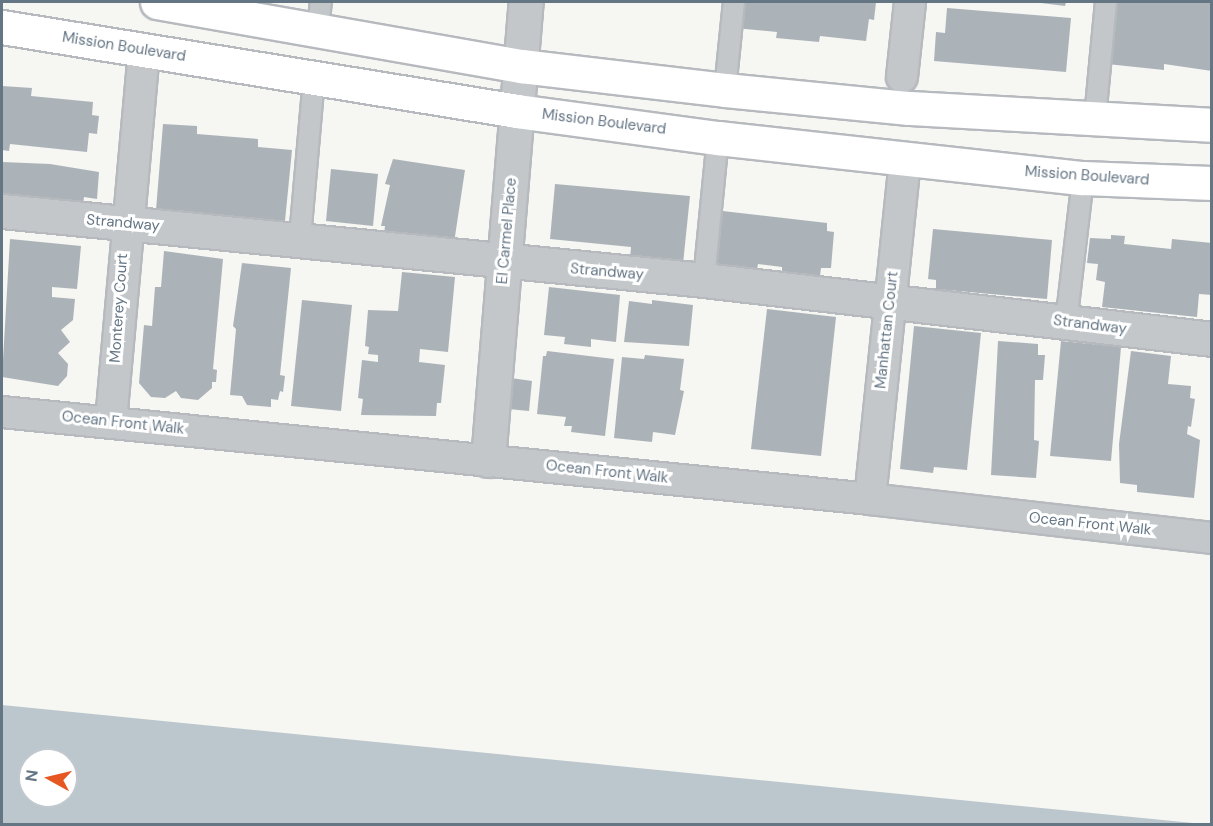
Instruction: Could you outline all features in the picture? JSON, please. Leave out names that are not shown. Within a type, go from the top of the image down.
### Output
[{"type":"main road","points":[[157,2],[320,15],[521,66],[725,90],[909,108],[1212,125]]},
{"type":"main road","name":"Mission Boulevard","points":[[2,27],[517,111],[718,138],[905,161],[1083,178],[1212,183]]},
{"type":"street","name":"El Carmel Place","points":[[488,460],[526,2]]},
{"type":"street","points":[[902,77],[910,2]]},
{"type":"street","name":"Monterey Court","points":[[111,421],[126,223],[144,51]]},
{"type":"street","name":"Manhattan Court","points":[[870,499],[905,161]]},
{"type":"street","name":"Strandway","points":[[2,212],[300,238],[504,263],[704,280],[1212,339]]},
{"type":"street","name":"Ocean Front Walk","points":[[2,412],[111,421],[870,499],[1212,538]]},
{"type":"lane","points":[[725,90],[734,2]]},
{"type":"lane","points":[[1095,118],[1106,2]]},
{"type":"lane","points":[[300,238],[314,78]]},
{"type":"lane","points":[[704,280],[718,138]]},
{"type":"lane","points":[[1066,323],[1083,178]]},
{"type":"shaded area","points":[[2,705],[1203,824],[2,824]]},
{"type":"building","points":[[738,2],[876,2],[874,20],[869,19],[866,41],[820,36],[819,42],[776,38],[777,32],[735,28]]},
{"type":"building","points":[[1033,2],[1066,2],[1065,6]]},
{"type":"building","points":[[1113,2],[1212,2],[1212,71],[1164,64],[1164,70],[1107,64]]},
{"type":"building","points":[[947,8],[1071,18],[1066,72],[934,61],[936,32],[945,33]]},
{"type":"building","points":[[2,86],[32,88],[31,96],[93,102],[92,115],[99,116],[97,134],[89,133],[87,152],[10,144],[9,151],[2,150]]},
{"type":"building","points":[[163,124],[197,126],[197,134],[258,139],[258,147],[292,150],[285,221],[156,210]]},
{"type":"building","points":[[393,159],[465,170],[454,243],[384,235],[385,226],[381,226],[390,185],[385,184]]},
{"type":"building","points":[[2,162],[50,164],[99,172],[97,199],[84,197],[83,205],[2,198]]},
{"type":"building","points":[[331,169],[378,174],[373,226],[326,221]]},
{"type":"building","points":[[555,184],[690,196],[683,264],[630,259],[631,247],[550,239]]},
{"type":"building","points":[[714,210],[827,223],[827,231],[834,232],[831,268],[821,268],[820,276],[782,272],[782,267],[758,264],[757,270],[709,265]]},
{"type":"building","points":[[933,229],[1052,240],[1047,299],[936,289],[936,280],[928,279]]},
{"type":"building","points":[[1111,235],[1125,236],[1124,244],[1171,249],[1172,239],[1212,243],[1212,295],[1199,294],[1197,317],[1102,307],[1105,282],[1096,280],[1098,264],[1087,263],[1090,238],[1111,239]]},
{"type":"building","points":[[10,239],[81,246],[77,289],[52,287],[52,297],[75,299],[73,320],[61,330],[70,342],[58,353],[68,364],[67,376],[58,386],[2,377]]},
{"type":"building","points":[[164,251],[223,259],[213,369],[217,370],[216,382],[212,382],[212,388],[198,400],[181,398],[176,391],[165,398],[151,397],[139,383],[144,325],[152,326],[155,287],[161,287]]},
{"type":"building","points":[[242,263],[291,268],[280,375],[285,376],[283,392],[280,391],[278,400],[271,399],[271,407],[247,405],[242,396],[230,395],[236,329],[233,326]]},
{"type":"building","points":[[402,272],[455,277],[448,352],[420,349],[419,362],[445,365],[441,403],[437,403],[436,416],[361,415],[363,399],[358,398],[362,360],[378,362],[378,355],[368,354],[369,347],[365,346],[368,310],[398,311]]},
{"type":"building","points":[[549,287],[620,295],[616,342],[591,339],[591,347],[564,344],[565,337],[544,335]]},
{"type":"building","points":[[302,300],[352,305],[341,411],[291,406]]},
{"type":"building","points":[[652,300],[693,305],[689,346],[624,342],[629,301],[652,304]]},
{"type":"building","points":[[767,309],[836,317],[821,456],[751,449]]},
{"type":"building","points":[[914,326],[981,333],[967,470],[934,467],[933,473],[900,469]]},
{"type":"building","points":[[998,341],[1038,344],[1038,355],[1045,355],[1043,380],[1035,380],[1034,440],[1039,441],[1036,478],[991,475]]},
{"type":"building","points":[[1061,341],[1121,347],[1111,461],[1050,456]]},
{"type":"building","points":[[547,351],[614,359],[605,436],[571,432],[572,426],[564,426],[566,417],[537,414],[543,356],[546,356]]},
{"type":"building","points":[[1131,351],[1171,356],[1168,384],[1191,386],[1190,398],[1195,399],[1191,427],[1188,426],[1187,434],[1200,440],[1194,498],[1137,492],[1137,485],[1120,483],[1119,444]]},
{"type":"building","points":[[645,355],[684,359],[680,390],[684,391],[675,435],[653,432],[652,442],[614,438],[622,357],[644,359]]},
{"type":"building","points":[[511,378],[532,381],[529,411],[508,409]]}]
